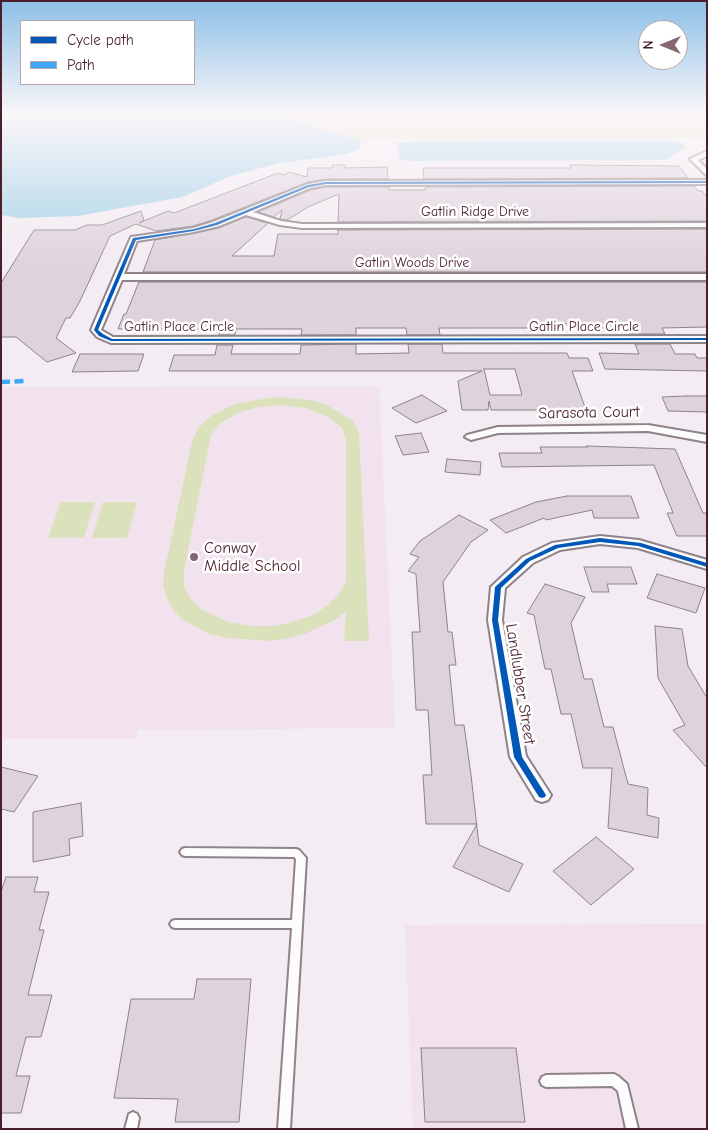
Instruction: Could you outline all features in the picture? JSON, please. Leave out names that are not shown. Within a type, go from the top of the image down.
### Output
[{"type":"street","name":"Gatlin Place Circle","points":[[707,182],[326,183],[308,186],[216,224],[194,230],[134,239],[96,330],[101,335],[112,340],[707,339]]},
{"type":"street","name":"Gatlin Ridge Drive","points":[[246,212],[280,223],[302,226],[707,224]]},
{"type":"street","name":"Gatlin Woods Drive","points":[[117,277],[707,277]]},
{"type":"street","name":"Sarasota Court","points":[[471,437],[498,430],[648,428],[707,439]]},
{"type":"street","name":"Landlubber Street","points":[[542,795],[518,757],[495,620],[498,588],[528,560],[557,546],[600,540],[639,544],[707,564]]},
{"type":"lane","points":[[186,852],[296,854],[301,858],[284,1129]]},
{"type":"lane","points":[[175,924],[297,924]]},
{"type":"lane","points":[[546,1081],[614,1080],[623,1088],[632,1129]]},
{"type":"shaded area","name":"Conway Middle School","points":[[379,386],[395,728],[138,730],[136,739],[1,739],[1,387]]},
{"type":"shaded area","points":[[707,924],[707,1129],[413,1129],[405,925]]},
{"type":"green space","points":[[275,397],[311,400],[327,405],[353,421],[359,432],[369,641],[344,641],[346,612],[331,622],[307,633],[289,638],[271,641],[227,638],[209,634],[183,620],[174,611],[167,599],[163,585],[164,573],[192,442],[198,428],[210,417],[239,403]],"holes":[[[279,405],[305,408],[328,417],[342,428],[346,439],[346,581],[340,593],[327,606],[313,615],[274,626],[252,626],[228,622],[202,610],[191,600],[184,586],[184,570],[211,435],[221,423],[238,413],[258,407]]]},
{"type":"green space","points":[[61,502],[95,502],[84,537],[48,538]]},
{"type":"green space","points":[[103,502],[137,502],[127,538],[92,538]]},
{"type":"water","points":[[1,166],[269,166],[231,176],[182,197],[78,216],[19,218],[1,215]]},
{"type":"building","points":[[333,166],[345,166],[345,168],[387,167],[388,179],[326,179],[308,182],[193,226],[156,231],[136,224],[110,236],[80,301],[70,318],[66,318],[56,338],[76,353],[47,362],[16,337],[1,337],[1,283],[34,230],[75,230],[87,225],[102,225],[141,211],[144,220],[139,223],[168,211],[174,213],[278,173],[284,175],[289,172],[307,177],[308,168],[332,168]]},
{"type":"building","points":[[570,166],[679,166],[688,178],[424,179],[423,168],[572,168]]},
{"type":"building","points":[[694,186],[707,197],[707,221],[338,222],[339,194],[308,207],[287,220],[280,219],[282,210],[274,217],[258,212],[311,190],[326,187],[389,187],[389,190],[425,190],[426,187]]},
{"type":"building","points":[[246,217],[268,223],[232,256],[274,256],[278,234],[338,234],[338,230],[707,229],[707,272],[143,272],[155,240],[219,228]]},
{"type":"building","points":[[139,282],[707,282],[707,327],[662,328],[665,334],[630,334],[628,328],[588,328],[587,324],[560,324],[561,328],[439,328],[440,335],[407,335],[406,328],[356,328],[356,335],[301,335],[302,329],[236,329],[235,335],[219,335],[220,329],[118,329]]},
{"type":"building","points":[[356,344],[356,354],[409,353],[408,344],[442,344],[443,353],[567,353],[569,358],[588,358],[593,371],[572,371],[586,410],[491,410],[489,401],[488,410],[462,410],[458,381],[482,371],[169,371],[174,355],[215,355],[217,345],[233,345],[231,354],[300,354],[301,345]],"holes":[[[484,369],[515,369],[522,395],[490,395]]]},
{"type":"building","points":[[635,344],[670,344],[675,354],[695,354],[697,358],[707,358],[707,371],[605,369],[599,353],[639,354]]},
{"type":"building","points":[[80,354],[144,354],[138,371],[72,372]]},
{"type":"building","points":[[422,395],[447,411],[416,423],[392,408]]},
{"type":"building","points":[[707,396],[707,412],[668,411],[662,397]]},
{"type":"building","points":[[421,433],[429,452],[403,455],[395,436]]},
{"type":"building","points":[[587,446],[675,449],[703,513],[707,513],[707,536],[677,536],[667,513],[673,513],[654,465],[502,467],[499,453],[542,453],[540,447]]},
{"type":"building","points":[[447,459],[481,462],[480,475],[445,472]]},
{"type":"building","points":[[567,496],[631,496],[639,518],[594,518],[592,510],[546,520],[544,518],[506,533],[490,520],[536,502]]},
{"type":"building","points":[[459,515],[488,530],[471,542],[443,582],[448,632],[452,632],[456,665],[449,665],[455,725],[464,725],[477,824],[426,824],[423,775],[432,775],[428,710],[416,710],[412,632],[420,632],[416,574],[408,571],[419,557],[410,554],[420,541]]},
{"type":"building","points":[[584,567],[631,567],[637,584],[607,584],[609,592],[592,592]]},
{"type":"building","points":[[657,574],[705,588],[696,613],[647,598]]},
{"type":"building","points":[[545,584],[585,597],[571,623],[584,679],[592,679],[604,727],[613,727],[628,784],[648,788],[647,815],[659,818],[658,838],[608,828],[612,768],[583,768],[571,714],[561,714],[551,669],[545,669],[534,615],[527,613]]},
{"type":"building","points":[[655,626],[682,629],[688,666],[707,698],[707,768],[673,730],[685,725],[658,678]]},
{"type":"building","points":[[1,767],[38,776],[14,812],[1,809]]},
{"type":"building","points":[[81,803],[83,836],[69,839],[70,855],[33,862],[33,812]]},
{"type":"building","points":[[477,825],[479,845],[523,864],[509,892],[453,867]]},
{"type":"building","points":[[596,837],[634,869],[591,905],[553,871]]},
{"type":"building","points":[[6,877],[38,877],[34,892],[49,892],[39,930],[44,930],[28,995],[52,995],[41,1037],[26,1037],[16,1076],[30,1076],[21,1113],[1,1113],[1,892]]},
{"type":"building","points":[[197,979],[251,979],[239,1122],[175,1122],[178,1099],[114,1098],[131,999],[194,999]]},
{"type":"building","points":[[421,1048],[516,1048],[525,1122],[425,1122]]},
{"type":"marked path","points":[[1,382],[25,381]]},
{"type":"cycle path","points":[[707,182],[326,183],[308,186],[216,224],[194,230],[134,239],[96,330],[111,340],[707,339]]},
{"type":"cycle path","points":[[542,795],[518,757],[495,620],[498,587],[528,560],[557,546],[600,540],[639,544],[707,565]]},
{"type":"place","name":"Conway Middle School","points":[[194,557]]}]
